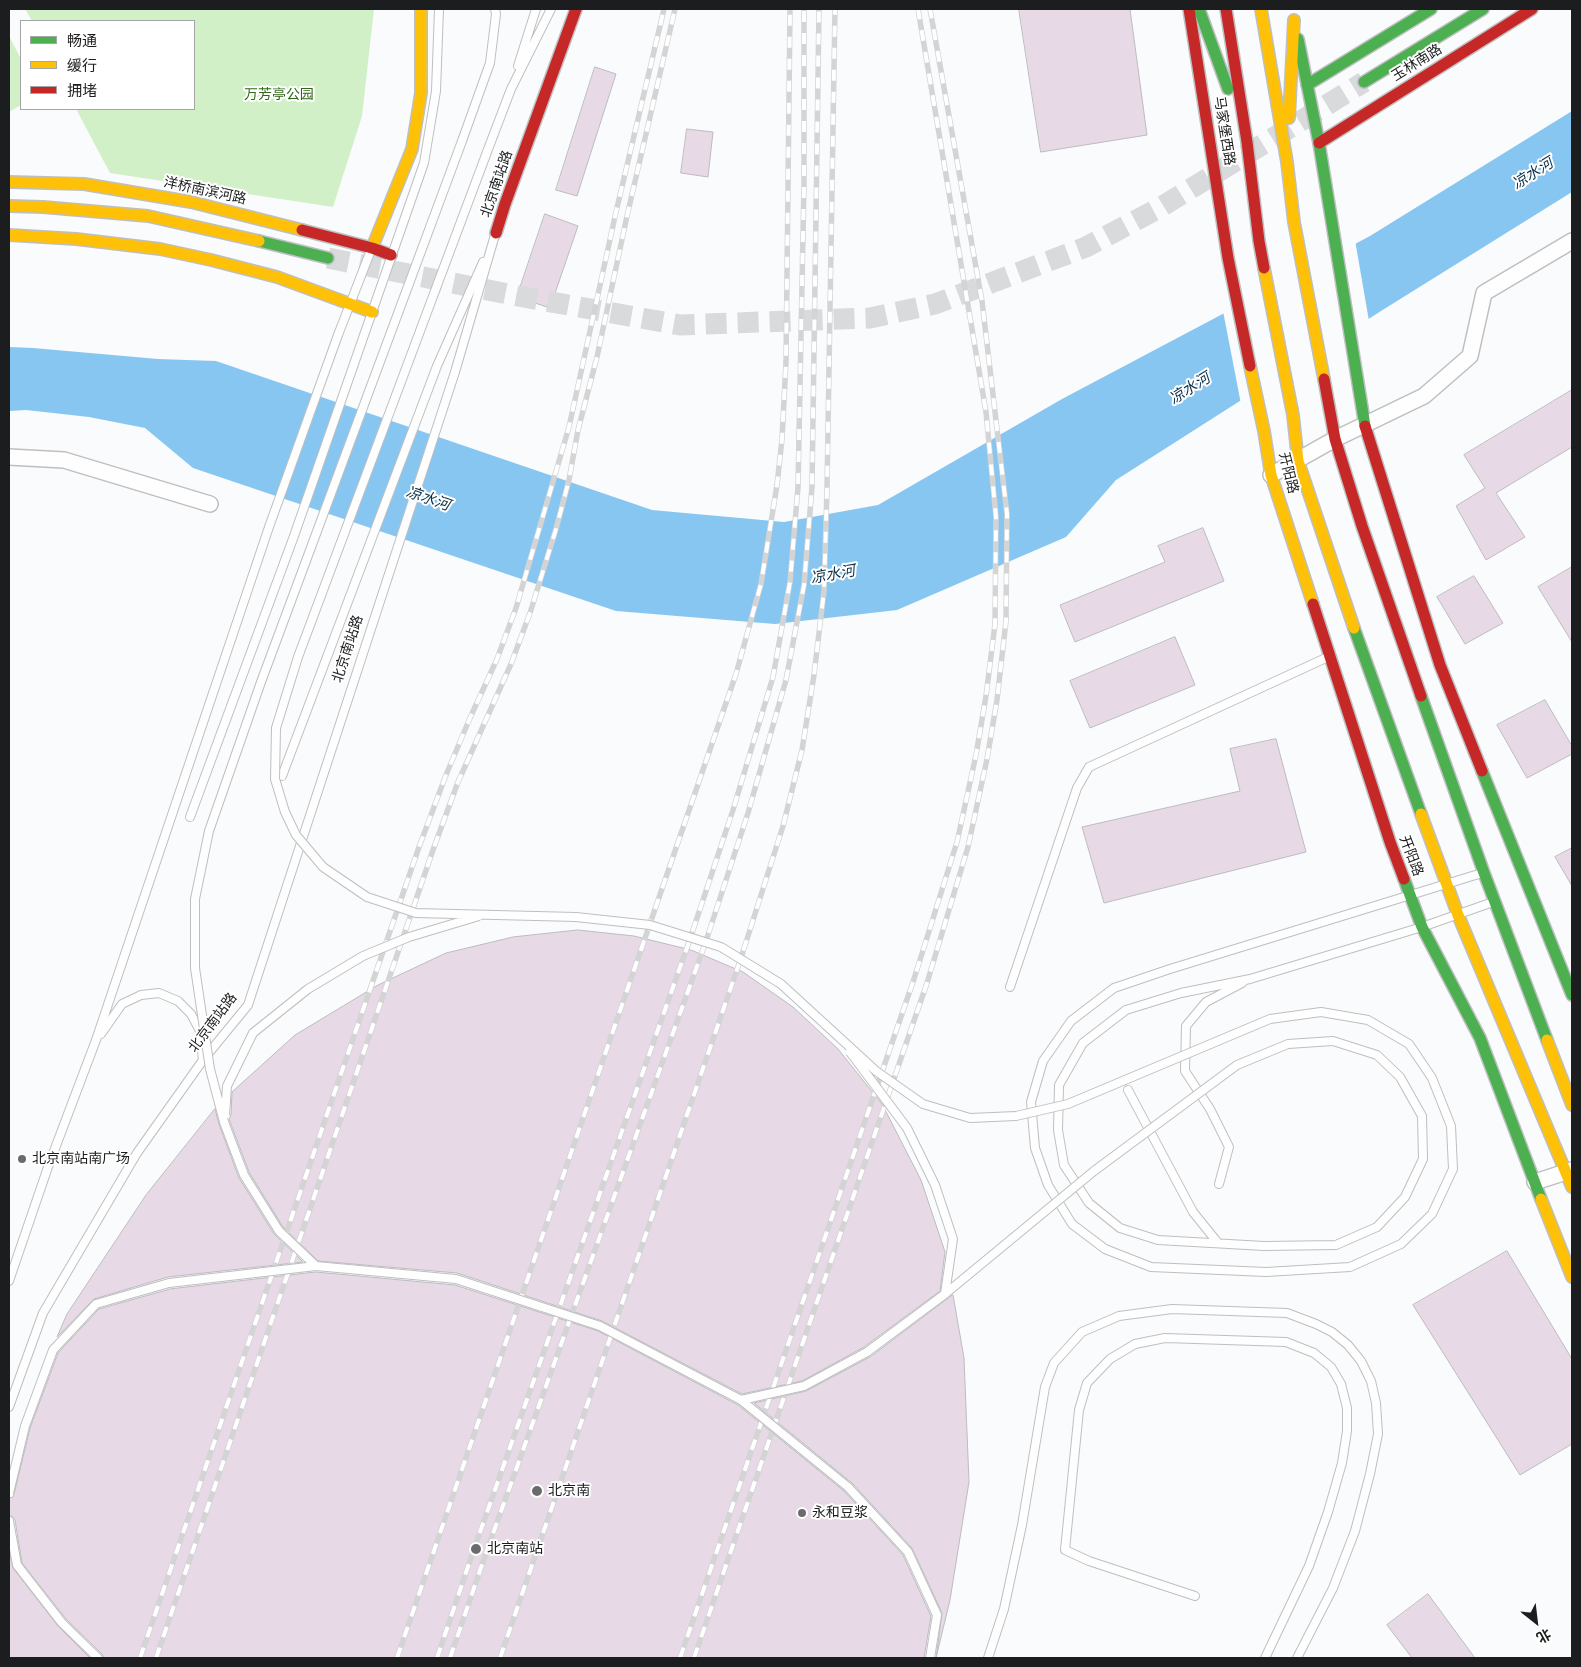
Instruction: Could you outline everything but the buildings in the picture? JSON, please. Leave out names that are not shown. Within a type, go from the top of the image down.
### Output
[{"type":"street","points":[[372,248],[412,149],[421,93],[421,9]]},
{"type":"street","name":"北京南站路","points":[[496,233],[576,9]]},
{"type":"street","name":"马家堡西路","points":[[1189,9],[1228,258],[1264,431]]},
{"type":"street","points":[[1200,9],[1247,142]]},
{"type":"street","name":"马家堡西路","points":[[1226,9],[1247,142],[1259,241],[1293,416]]},
{"type":"street","points":[[1261,9],[1294,222],[1335,439],[1368,545],[1484,873],[1572,1104]]},
{"type":"street","points":[[1307,85],[1431,9]]},
{"type":"street","name":"玉林南路","points":[[1364,82],[1483,9]]},
{"type":"street","name":"玉林南路","points":[[1319,143],[1532,9]]},
{"type":"street","points":[[1286,162],[1293,14]]},
{"type":"street","points":[[1293,14],[1319,143],[1365,425],[1440,665],[1572,996]]},
{"type":"street","name":"洋桥南滨河路","points":[[9,182],[84,184],[191,202],[372,248],[391,255]]},
{"type":"street","points":[[9,206],[42,206],[148,216],[220,231],[328,258]]},
{"type":"street","points":[[9,235],[76,239],[160,249],[277,277],[372,312]]},
{"type":"street","points":[[1271,475],[1335,439],[1424,396],[1470,356],[1484,293],[1572,241]]},
{"type":"street","name":"开阳路","points":[[1293,416],[1298,461],[1356,634],[1458,915],[1549,1133],[1570,1172],[1572,1187]]},
{"type":"street","name":"开阳路","points":[[1264,431],[1271,475],[1390,842],[1422,928],[1480,1038],[1520,1147],[1572,1277]]},
{"type":"street","points":[[9,457],[64,460],[210,504]]},
{"type":"street","points":[[1535,1182],[1570,1172]]},
{"type":"lane","points":[[190,816],[294,536],[424,163],[436,91],[439,9]]},
{"type":"lane","points":[[316,1266],[280,1231],[244,1175],[224,1122],[210,1069],[195,968],[194,899],[208,831],[264,673],[490,63],[495,9]]},
{"type":"lane","points":[[536,9],[511,89],[298,657],[276,728],[275,779],[285,812],[296,835],[324,867],[367,897],[416,913],[576,917],[650,925],[721,947],[781,984],[876,1071],[923,1104],[970,1118],[1016,1116],[1068,1104],[1270,1019],[1321,1012],[1368,1020],[1409,1044],[1432,1078],[1451,1126],[1453,1169],[1432,1214],[1401,1244],[1350,1267],[1266,1272],[1151,1267],[1105,1249],[1072,1224],[1048,1186],[1035,1148],[1031,1102],[1043,1061],[1071,1021],[1114,988],[1170,969],[1484,873]]},
{"type":"lane","points":[[511,89],[551,9]]},
{"type":"lane","points":[[282,776],[437,366],[496,233]]},
{"type":"lane","name":"北京南站路","points":[[9,1407],[43,1313],[137,1153],[203,1060],[248,1005],[455,372],[496,233]]},
{"type":"lane","points":[[9,1281],[48,1167],[96,1040],[269,527],[338,335],[372,248]]},
{"type":"lane","points":[[1010,987],[1077,788],[1089,767],[1330,656]]},
{"type":"lane","points":[[741,1400],[804,1386],[867,1352],[945,1294],[1094,1170],[1237,1065],[1288,1044],[1334,1041],[1377,1055],[1400,1077],[1422,1116],[1423,1160],[1405,1197],[1377,1227],[1336,1245],[1264,1246],[1158,1240],[1120,1228],[1089,1203],[1064,1165],[1058,1130],[1059,1086],[1083,1043],[1126,1010],[1181,993],[1250,979],[1422,928],[1495,902]]},
{"type":"lane","points":[[224,1122],[227,1086],[253,1033],[308,989],[363,956],[409,937],[489,914]]},
{"type":"lane","points":[[1219,1184],[1229,1147],[1210,1109],[1185,1071],[1186,1026],[1206,1002],[1250,979]]},
{"type":"lane","points":[[96,1040],[122,1004],[140,995],[159,992],[178,1001],[192,1014],[200,1031],[203,1060]]},
{"type":"lane","points":[[836,1034],[907,1128],[935,1185],[953,1239],[945,1294]]},
{"type":"lane","points":[[1128,1090],[1192,1212],[1218,1243]]},
{"type":"lane","points":[[9,1493],[24,1426],[53,1350],[96,1304],[169,1283],[316,1266],[456,1278],[600,1326],[741,1400],[848,1487],[908,1552],[937,1615],[930,1658]]},
{"type":"lane","points":[[988,1658],[1004,1609],[1022,1525],[1045,1387],[1054,1363],[1082,1332],[1119,1316],[1172,1309],[1287,1313],[1332,1332],[1348,1345],[1361,1362],[1371,1380],[1376,1403],[1378,1434],[1370,1474],[1355,1530],[1333,1588],[1297,1658]]},
{"type":"lane","points":[[1195,1596],[1090,1561],[1065,1550],[1079,1410],[1087,1383],[1110,1359],[1135,1344],[1165,1338],[1286,1342],[1314,1353],[1331,1367],[1341,1384],[1347,1408],[1348,1431],[1333,1496],[1310,1566],[1265,1658]]},
{"type":"lane","points":[[9,1521],[17,1565],[62,1623],[98,1658]]},
{"type":"green space","name":"万芳亭公园","points":[[25,9],[374,9],[362,116],[333,207],[110,173],[77,110],[195,110],[195,20],[31,20]]},
{"type":"green space","points":[[9,36],[20,57],[20,106],[9,112]]},
{"type":"water","name":"凉水河","points":[[1572,111],[1572,192],[1116,480],[1066,537],[897,610],[775,624],[616,611],[193,468],[145,428],[89,417],[26,410],[9,411],[9,347],[158,359],[216,361],[652,510],[784,522],[878,505],[1062,399],[1370,236]]},
{"type":"pier","points":[[1355,240],[1369,321],[1241,404],[1223,311]]},
{"type":"tunnel","points":[[328,258],[518,296],[680,325],[870,318],[935,304],[1086,247],[1161,207],[1364,82]]},
{"type":"railway","points":[[140,1658],[419,847],[446,775],[497,659],[516,608],[569,427],[616,212],[664,9]]},
{"type":"railway","points":[[156,1658],[433,850],[458,782],[511,664],[530,613],[569,480],[578,430],[597,357],[627,216],[675,9]]},
{"type":"railway","points":[[397,1658],[736,674],[761,584],[777,485],[782,439],[786,362],[790,9]]},
{"type":"railway","points":[[437,1658],[689,942],[733,810],[773,677],[790,582],[798,487],[804,184],[804,9]]},
{"type":"railway","points":[[450,1658],[705,944],[748,813],[786,680],[804,585],[812,487],[819,9]]},
{"type":"railway","points":[[500,1658],[741,958],[783,826],[802,750],[814,675],[824,591],[835,9]]},
{"type":"railway","points":[[680,1658],[914,979],[957,842],[976,755],[986,696],[995,624],[996,517],[986,412],[918,9]]},
{"type":"railway","points":[[694,1658],[927,983],[968,847],[987,759],[997,700],[1006,621],[1007,514],[982,301],[930,9]]},
{"type":"traffic: fast","points":[[1199,9],[1228,89]]},
{"type":"traffic: fast","points":[[1307,85],[1431,9]]},
{"type":"traffic: fast","points":[[1364,82],[1483,9]]},
{"type":"traffic: fast","points":[[1298,39],[1319,143],[1365,426]]},
{"type":"traffic: fast","points":[[259,241],[328,258]]},
{"type":"traffic: fast","points":[[1354,628],[1421,814]]},
{"type":"traffic: fast","points":[[1421,696],[1484,873],[1547,1040]]},
{"type":"traffic: fast","points":[[1482,771],[1572,995]]},
{"type":"traffic: fast","points":[[1404,879],[1422,927],[1480,1038],[1541,1199]]},
{"type":"traffic: slow","points":[[372,248],[412,149],[421,93],[421,9]]},
{"type":"traffic: slow","points":[[1261,9],[1287,162],[1294,222],[1324,379]]},
{"type":"traffic: slow","points":[[1289,118],[1294,20]]},
{"type":"traffic: slow","points":[[9,182],[84,184],[191,202],[302,230]]},
{"type":"traffic: slow","points":[[9,206],[148,216],[259,241]]},
{"type":"traffic: slow","points":[[9,235],[76,239],[160,249],[277,277],[372,312]]},
{"type":"traffic: slow","points":[[1264,268],[1293,415],[1298,461],[1354,628]]},
{"type":"traffic: slow","points":[[1250,366],[1271,475],[1313,604]]},
{"type":"traffic: slow","points":[[1421,814],[1458,915],[1572,1187]]},
{"type":"traffic: slow","points":[[1547,1040],[1572,1105]]},
{"type":"traffic: slow","points":[[1541,1199],[1572,1277]]},
{"type":"traffic: jam","points":[[496,233],[576,9]]},
{"type":"traffic: jam","points":[[1189,9],[1228,258],[1250,366]]},
{"type":"traffic: jam","points":[[1226,9],[1264,268]]},
{"type":"traffic: jam","points":[[1319,143],[1532,9]]},
{"type":"traffic: jam","points":[[302,230],[372,248],[391,255]]},
{"type":"traffic: jam","points":[[1324,379],[1335,439],[1362,526],[1421,696]]},
{"type":"traffic: jam","points":[[1365,426],[1440,665],[1482,771]]},
{"type":"traffic: jam","points":[[1313,604],[1390,842],[1404,879]]},
{"type":"place","name":"北京南站南广场","points":[[22,1159]]},
{"type":"place","name":"北京南","points":[[537,1491]]},
{"type":"place","name":"永和豆浆","points":[[802,1513]]},
{"type":"place","name":"北京南站","points":[[476,1549]]}]
